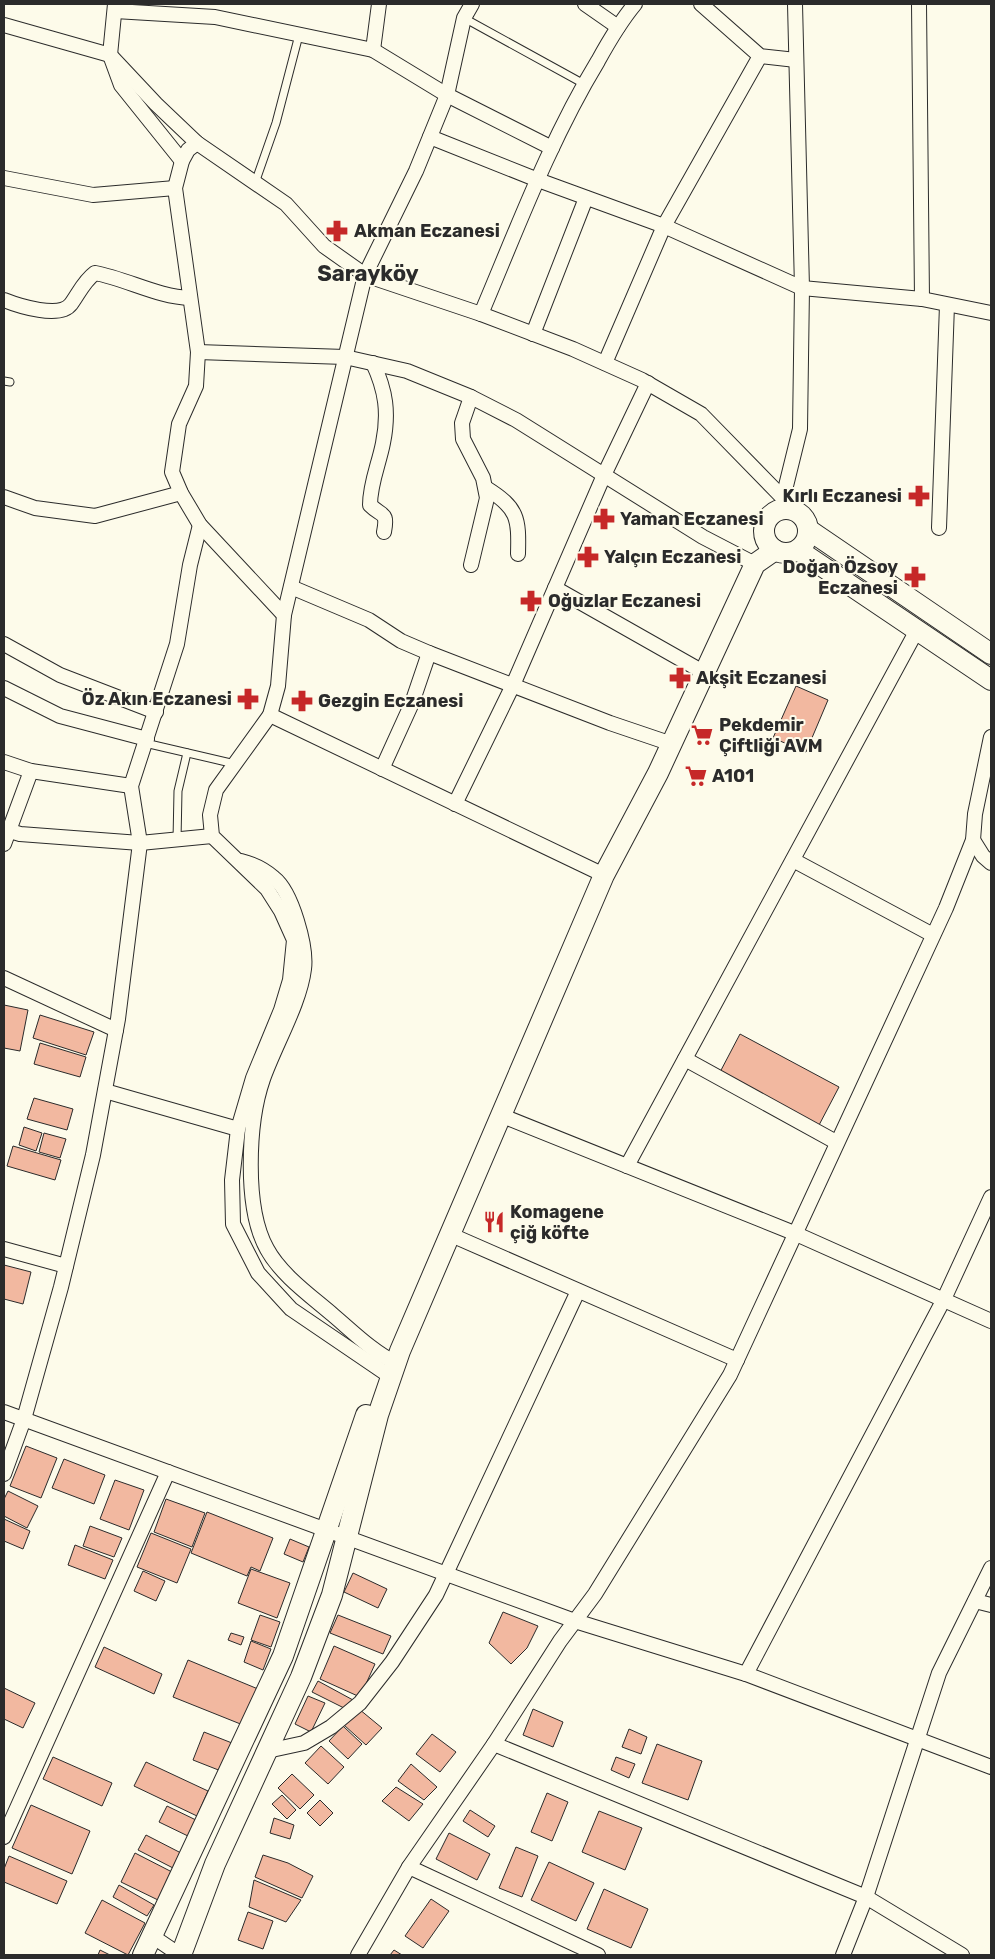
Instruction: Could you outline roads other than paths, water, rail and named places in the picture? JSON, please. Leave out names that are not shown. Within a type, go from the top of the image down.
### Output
[{"type":"street","points":[[372,50],[379,4]]},
{"type":"street","points":[[391,1364],[290,1309],[258,1273],[233,1224],[232,1180],[238,1129],[253,1078],[281,1010],[290,980],[294,940],[281,912],[267,889],[233,859],[212,836],[210,815],[216,790],[270,715],[278,686],[284,615],[365,274],[416,171],[447,95],[464,18],[472,4]]},
{"type":"street","points":[[585,4],[618,27]]},
{"type":"street","points":[[480,314],[552,148],[584,84],[618,27],[635,4]]},
{"type":"street","points":[[701,4],[760,56],[796,60]]},
{"type":"street","points":[[795,4],[802,288],[800,429],[786,503],[766,519],[763,528],[764,537],[775,550],[791,553],[798,550],[806,541],[809,530]]},
{"type":"street","points":[[919,4],[922,299]]},
{"type":"street","points":[[182,161],[121,85],[110,55],[115,7],[215,17],[372,50],[447,95],[552,148]]},
{"type":"street","points":[[4,25],[110,55],[156,104],[197,143],[286,204],[324,246],[365,274],[534,334],[605,363],[648,383],[701,414],[786,503],[802,516],[809,530],[991,654]]},
{"type":"street","points":[[605,363],[664,226],[760,56]]},
{"type":"street","points":[[430,137],[538,180],[664,226],[802,288],[922,299],[991,313]]},
{"type":"street","points":[[197,143],[182,161],[175,188],[198,352],[196,386],[179,424],[172,472],[181,493],[200,525],[284,615]]},
{"type":"street","points":[[4,178],[93,195],[175,188]]},
{"type":"street","points":[[534,334],[586,198]]},
{"type":"street","points":[[4,300],[52,312],[62,312],[70,307],[88,278],[95,273],[116,277],[178,297],[190,298]]},
{"type":"street","points":[[939,528],[947,305]]},
{"type":"street","points":[[198,352],[345,357],[407,371],[471,397],[516,420],[703,537],[755,564]]},
{"type":"street","points":[[373,363],[386,397],[386,418],[383,444],[370,492],[370,505],[384,514],[386,520],[384,532]]},
{"type":"street","points":[[455,804],[513,685],[604,475],[648,383]]},
{"type":"street","points":[[471,397],[462,423],[463,439],[478,466],[486,488],[487,498],[471,565]]},
{"type":"street","points":[[486,488],[502,498],[514,511],[518,527],[518,554]]},
{"type":"street","points":[[4,498],[35,508],[95,516],[181,493]]},
{"type":"street","points":[[4,1474],[24,1419],[66,1266],[93,1156],[116,1030],[140,843],[131,786],[177,644],[190,564],[200,525]]},
{"type":"street","points":[[143,1955],[283,1656],[327,1530],[391,1364],[604,875],[672,744],[755,564],[775,550]]},
{"type":"street","points":[[798,550],[991,680]]},
{"type":"street","points":[[291,587],[369,620],[402,642],[428,653],[672,744]]},
{"type":"street","points":[[555,588],[705,673]]},
{"type":"street","points":[[627,1166],[917,630]]},
{"type":"street","points":[[4,644],[60,675],[156,712]]},
{"type":"street","points":[[382,769],[412,702],[428,653]]},
{"type":"street","points":[[4,688],[60,716],[146,741]]},
{"type":"street","points":[[270,715],[604,875]]},
{"type":"street","points":[[358,1955],[409,1867],[494,1744],[575,1621],[601,1586],[730,1375],[933,935],[973,840],[975,814],[991,737]]},
{"type":"street","points":[[4,762],[31,771],[131,786]]},
{"type":"street","points":[[7,837],[31,771]]},
{"type":"street","points":[[7,837],[20,834],[140,843],[212,836]]},
{"type":"street","points":[[973,840],[983,856],[991,863]]},
{"type":"street","points":[[233,859],[253,864],[276,879],[288,900],[301,931],[304,969],[291,1010],[263,1080],[250,1139],[258,1231],[268,1250],[294,1280],[391,1364]]},
{"type":"street","points":[[793,860],[933,935]]},
{"type":"street","points":[[4,978],[116,1030]]},
{"type":"street","points":[[685,1058],[836,1142]]},
{"type":"street","points":[[105,1091],[238,1129]]},
{"type":"street","points":[[500,1115],[794,1233],[991,1321]]},
{"type":"street","points":[[746,1674],[944,1299],[991,1197]]},
{"type":"street","points":[[449,1234],[737,1360]]},
{"type":"street","points":[[4,1249],[66,1266]]},
{"type":"street","points":[[267,1751],[304,1743],[331,1727],[360,1703],[392,1662],[436,1596],[578,1291]]},
{"type":"street","points":[[152,1936],[180,1955],[215,1864],[304,1668],[332,1596],[391,1364]]},
{"type":"street","points":[[4,1412],[575,1621],[746,1674],[991,1767]]},
{"type":"street","points":[[4,1837],[168,1472]]},
{"type":"street","points":[[843,1955],[866,1897],[919,1740],[939,1673],[991,1568]]},
{"type":"street","points":[[975,1601],[991,1605]]},
{"type":"street","points":[[494,1744],[866,1897],[962,1955]]},
{"type":"street","points":[[409,1867],[598,1955]]},
{"type":"lane","points":[[464,18],[584,84]]},
{"type":"lane","points":[[255,183],[276,123],[299,35]]},
{"type":"lane","points":[[146,741],[187,754],[235,764]]},
{"type":"lane","points":[[177,840],[178,791],[187,754]]},
{"type":"place","name":"Akman Eczanesi","points":[[337,231]]},
{"type":"place","name":"Kırlı Eczanesi","points":[[919,496]]},
{"type":"place","name":"Yaman Eczanesi","points":[[604,519]]},
{"type":"place","name":"Yalçın Eczanesi","points":[[588,557]]},
{"type":"place","name":"Doğan Özsoy Eczanesi","points":[[915,577]]},
{"type":"place","name":"Oğuzlar Eczanesi","points":[[531,601]]},
{"type":"place","name":"Akşit Eczanesi","points":[[680,678]]},
{"type":"place","name":"Öz Akın Eczanesi","points":[[248,699]]},
{"type":"place","name":"Gezgin Eczanesi","points":[[302,701]]},
{"type":"place","name":"Pekdemir Çiftliği AVM","points":[[702,735]]},
{"type":"place","name":"A101","points":[[696,776]]},
{"type":"place","name":"Komagene çiğ köfte","points":[[494,1222]]},
{"type":"district","name":"Sarayköy","points":[[368,273]]}]
